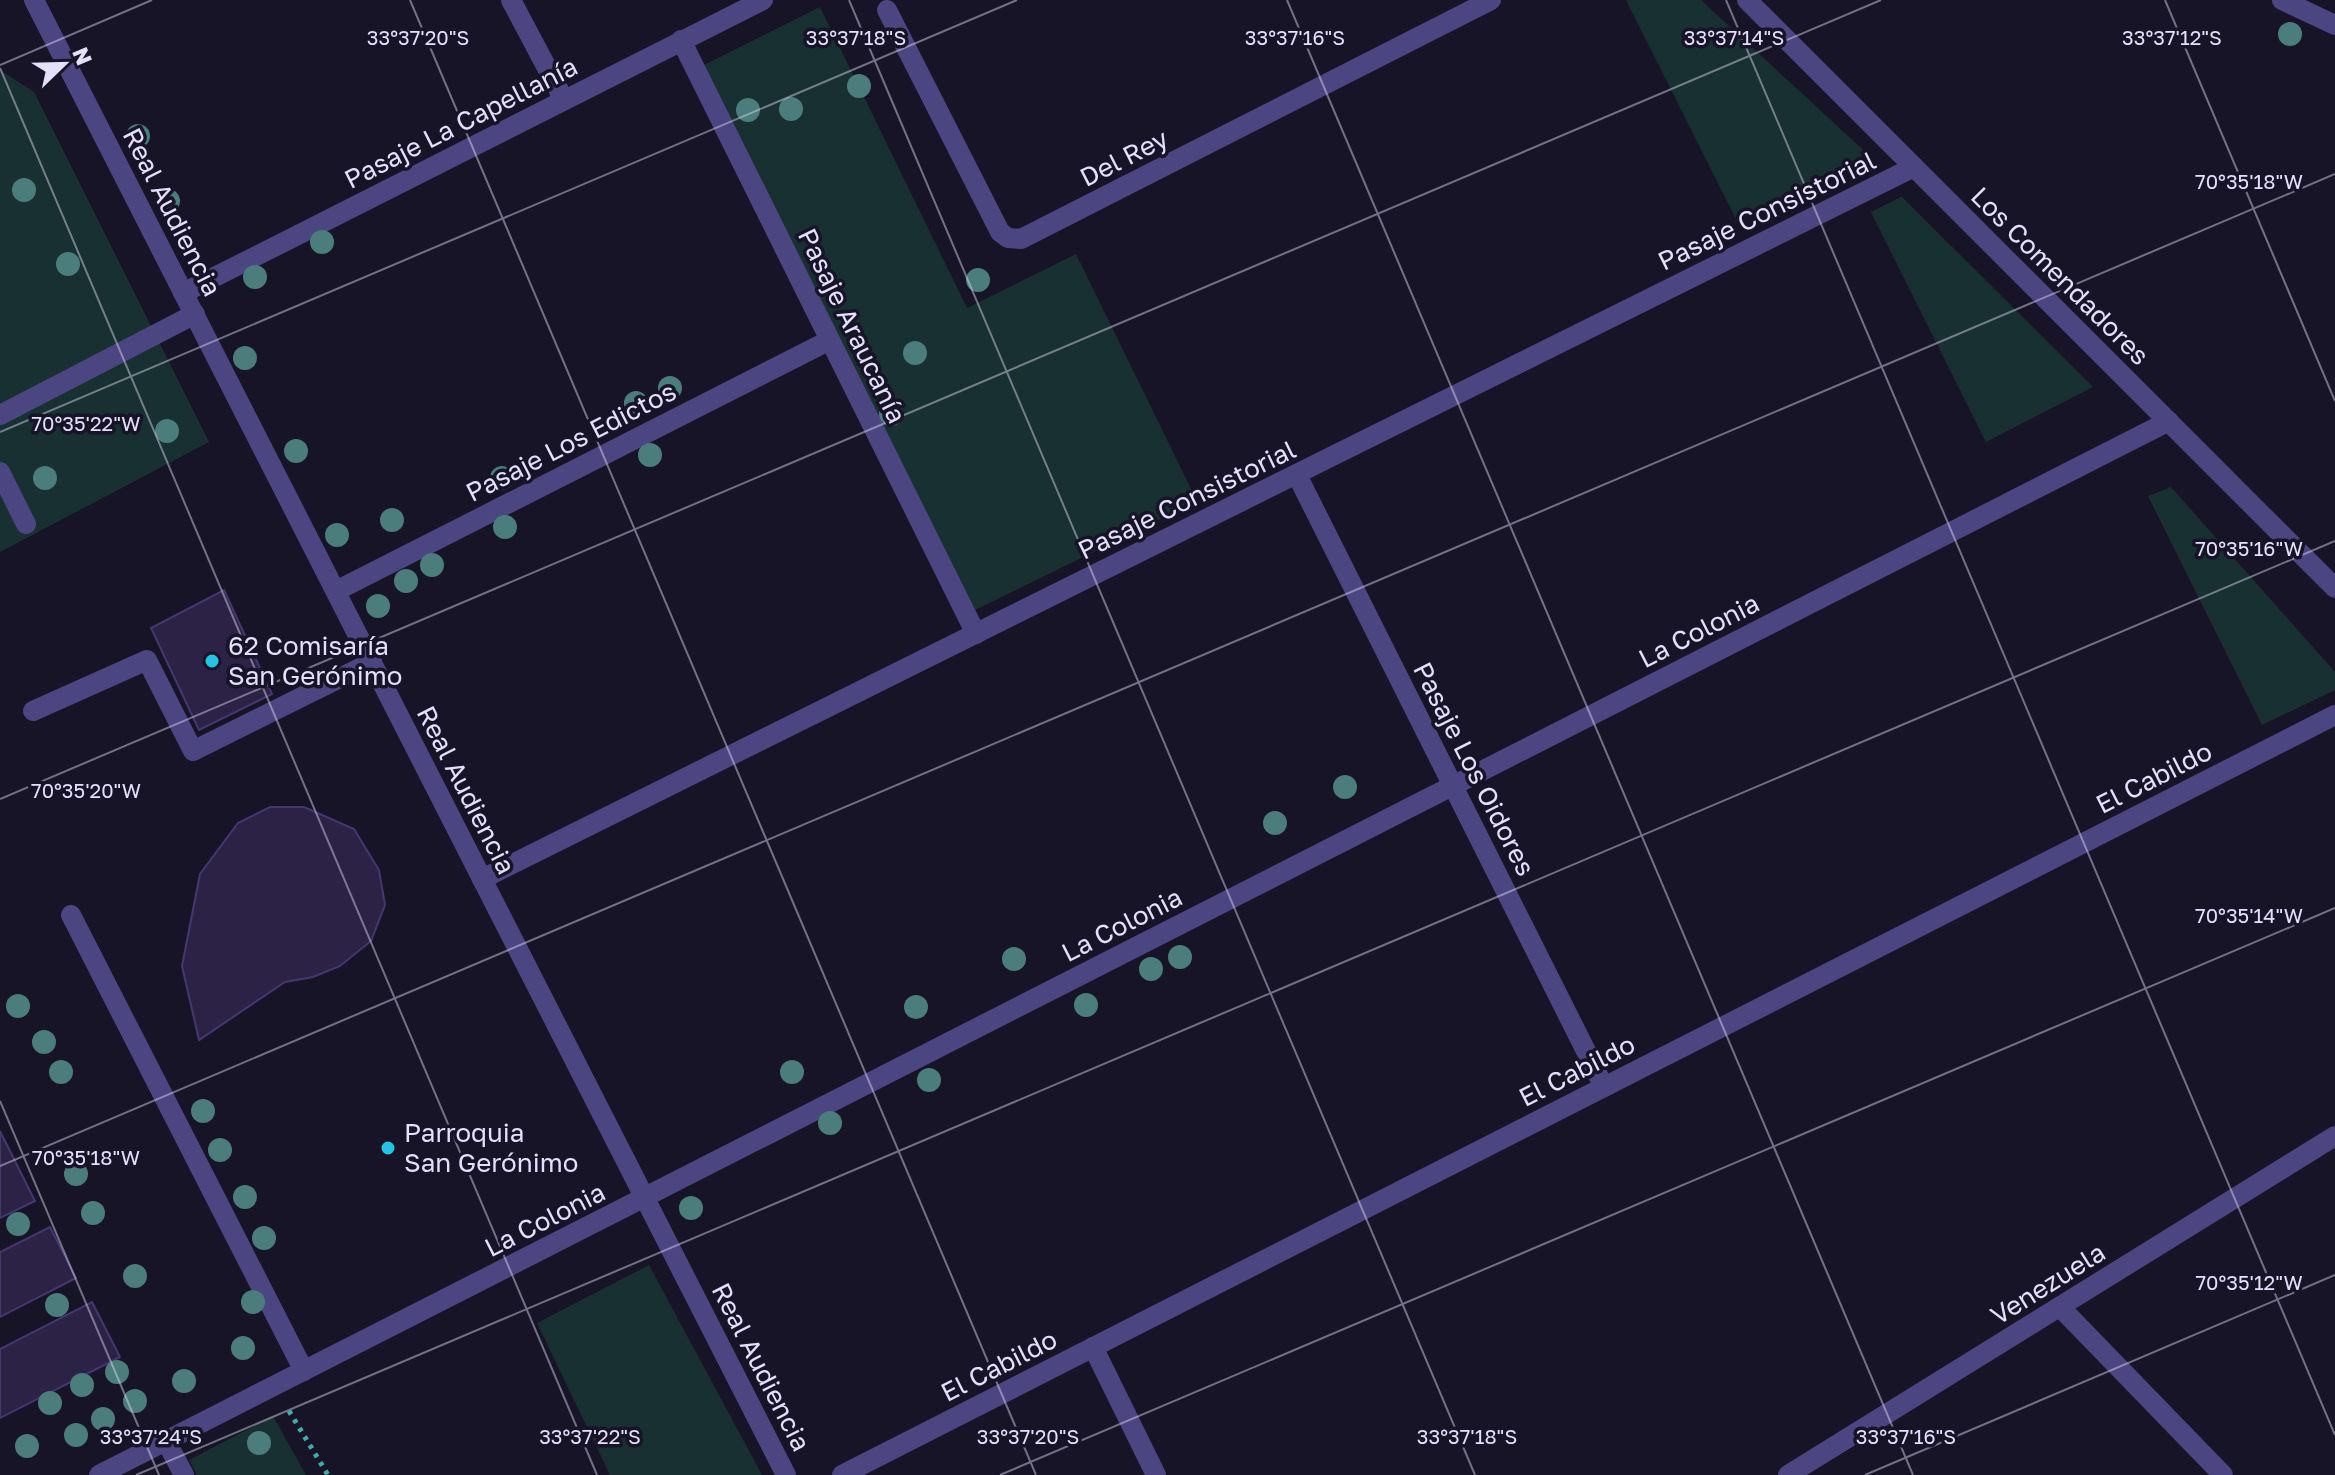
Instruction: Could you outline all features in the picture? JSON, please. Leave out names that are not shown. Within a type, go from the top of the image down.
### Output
[{"type":"street","name":"Real Audiencia","points":[[34,0],[786,1475]]},
{"type":"street","points":[[511,0],[564,100]]},
{"type":"street","name":"Pasaje La Capellanía","points":[[183,293],[763,0]]},
{"type":"street","name":"Del Rey","points":[[887,10],[1000,232],[1021,239],[1491,0]]},
{"type":"street","name":"Los Comendadores","points":[[1747,0],[2335,588]]},
{"type":"street","points":[[2282,0],[2335,25]]},
{"type":"street","name":"Pasaje Araucanía","points":[[681,40],[976,634]]},
{"type":"street","name":"Pasaje Consistorial","points":[[482,879],[1914,167]]},
{"type":"street","points":[[0,415],[195,314]]},
{"type":"street","name":"Pasaje Los Edictos","points":[[336,591],[830,340]]},
{"type":"street","name":"La Colonia","points":[[99,1475],[2169,421]]},
{"type":"street","points":[[0,472],[26,524]]},
{"type":"street","name":"Pasaje Los Oidores","points":[[1297,475],[1604,1087]]},
{"type":"street","points":[[33,711],[147,660],[193,751],[372,662]]},
{"type":"street","name":"El Cabildo","points":[[842,1475],[2335,715]]},
{"type":"street","points":[[71,915],[304,1371]]},
{"type":"street","name":"Venezuela","points":[[1788,1475],[1812,1469],[2060,1307],[2335,1136]]},
{"type":"street","points":[[2060,1307],[2223,1475]]},
{"type":"street","points":[[1093,1347],[1156,1475]]},
{"type":"street","points":[[166,1441],[184,1475]]},
{"type":"path","points":[[274,1386],[328,1475]]},
{"type":"green space","points":[[1626,0],[1701,0],[1872,158],[1736,219]]},
{"type":"green space","points":[[820,7],[967,308],[1076,254],[1197,501],[971,612],[704,65]]},
{"type":"green space","points":[[0,70],[34,92],[209,442],[0,552]]},
{"type":"green space","points":[[1902,197],[2093,387],[1986,442],[1871,212]]},
{"type":"green space","points":[[2171,487],[2335,672],[2335,690],[2262,725],[2148,496]]},
{"type":"green space","points":[[649,1265],[762,1475],[610,1475],[537,1323]]},
{"type":"green space","points":[[273,1416],[306,1475],[197,1475],[189,1460]]},
{"type":"building","name":"62 Comisaría San Gerónimo","points":[[224,590],[272,694],[199,730],[151,628]]},
{"type":"building","points":[[270,807],[304,807],[354,829],[379,870],[385,905],[371,941],[340,966],[313,977],[285,982],[199,1040],[182,966],[200,874],[238,823]]},
{"type":"building","points":[[0,1131],[35,1201],[0,1218]]},
{"type":"building","points":[[50,1227],[76,1278],[0,1317],[0,1252]]},
{"type":"building","points":[[92,1302],[120,1357],[0,1418],[0,1349]]},
{"type":"place","name":"62 Comisaría San Gerónimo","points":[[212,661]]},
{"type":"place","name":"Parroquia San Gerónimo","points":[[388,1148]]}]
